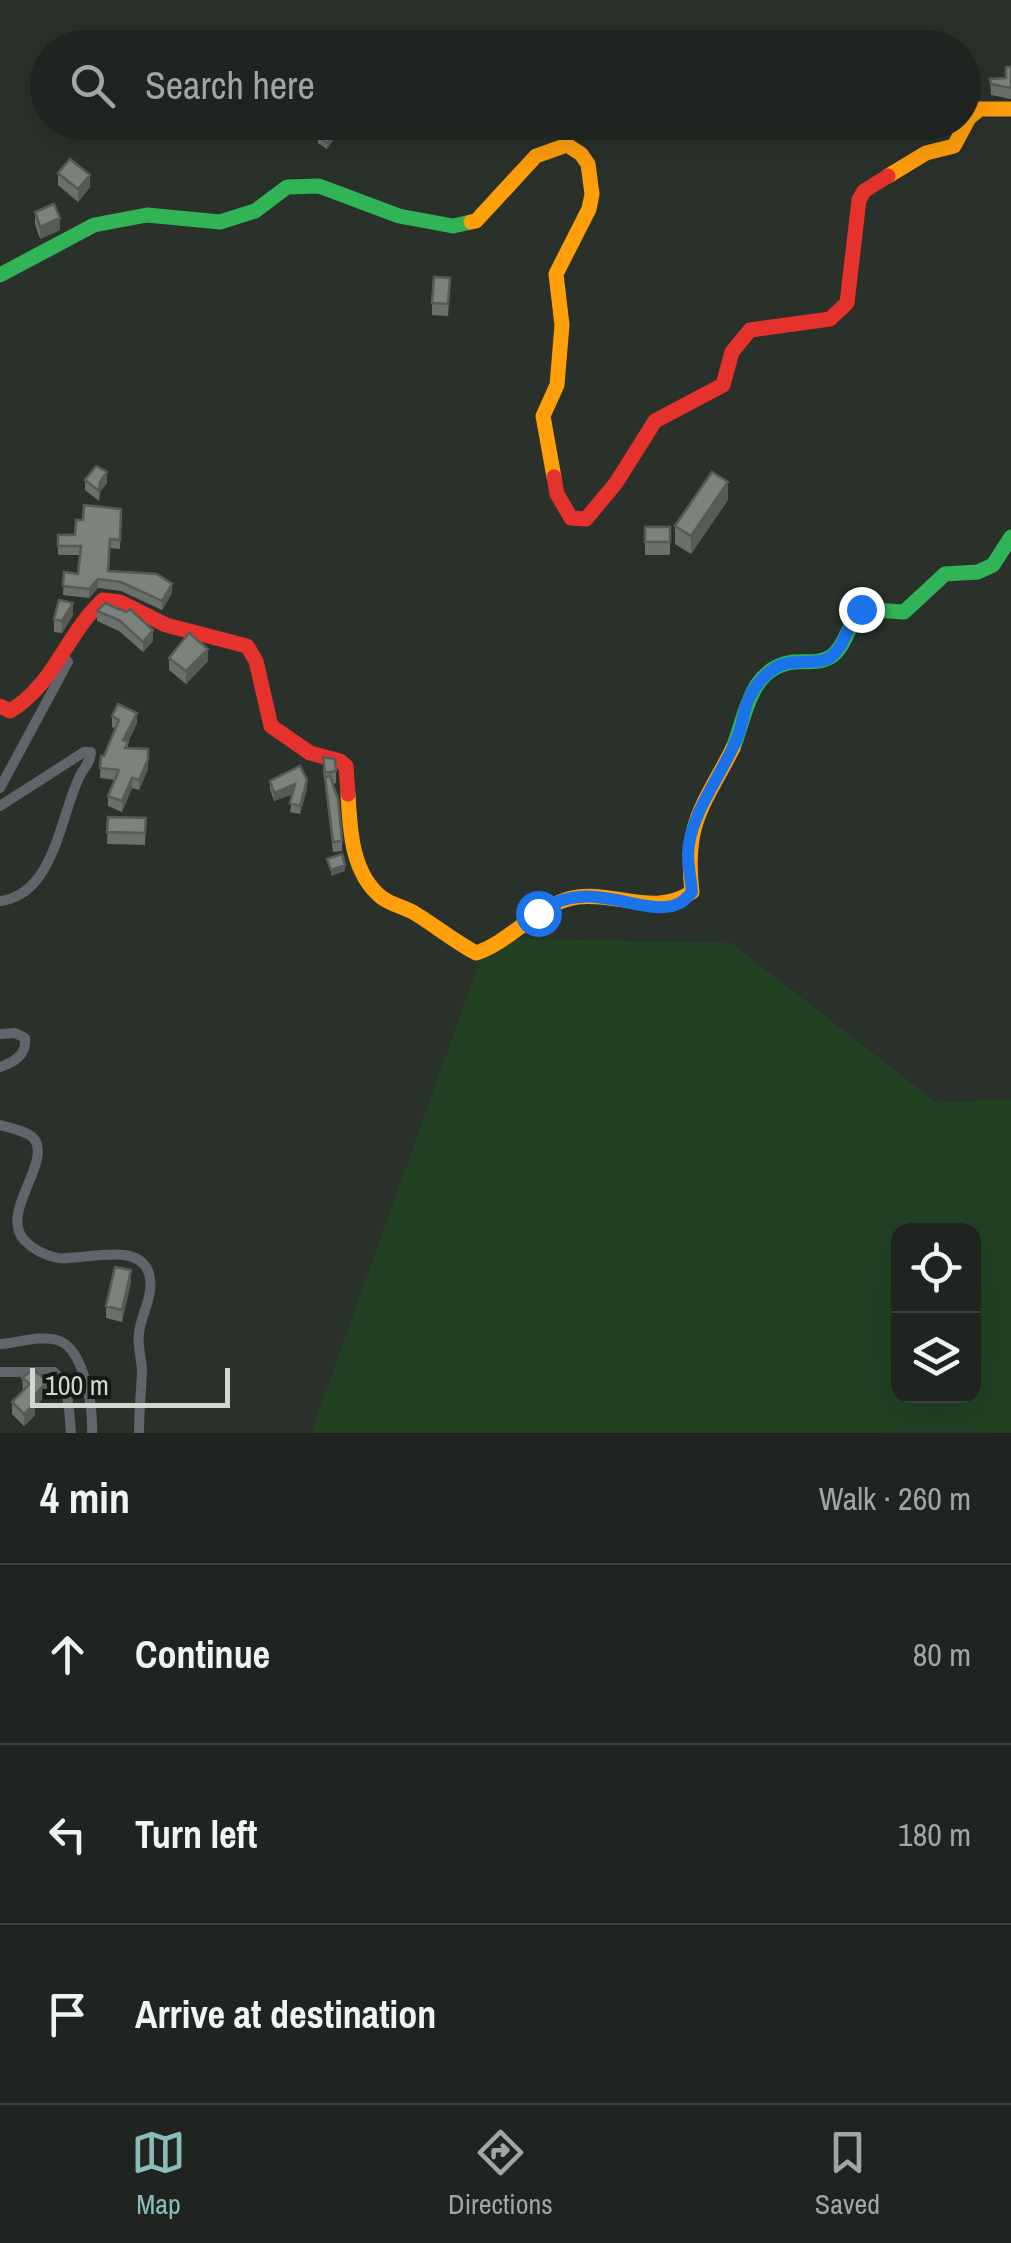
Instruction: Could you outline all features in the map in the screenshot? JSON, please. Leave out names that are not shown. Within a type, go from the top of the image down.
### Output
[{"type":"street","points":[[981,106],[1011,109]]},
{"type":"street","points":[[0,276],[94,225],[147,214],[220,222],[256,211],[286,187],[318,186],[400,216],[453,226],[476,221],[536,156],[567,145],[588,164],[592,194],[589,209],[556,274],[562,325],[557,386],[543,416],[557,494],[570,518],[586,520],[616,483],[655,421],[723,385],[732,352],[743,334],[760,326],[830,319],[847,302],[859,200],[864,191],[926,153],[954,146],[957,140]]},
{"type":"street","points":[[0,706],[10,711],[20,707],[63,656],[88,614],[103,600],[166,625],[248,646],[256,662],[272,726],[310,753],[346,766],[350,825],[358,866],[370,885],[384,899],[415,913],[476,954],[488,951],[528,926],[552,902],[612,897],[659,906],[678,904],[692,892],[688,852],[694,830],[738,736],[747,700],[761,679],[778,666],[796,660],[832,657],[861,609],[904,612],[946,574],[970,576],[988,569],[1004,555],[1011,537]]},
{"type":"street","points":[[0,788],[68,662],[63,656]]},
{"type":"street","points":[[0,806],[84,752],[91,752],[91,759],[78,779],[66,822],[40,874],[30,888],[12,899],[0,900]]},
{"type":"street","points":[[0,1034],[15,1033],[25,1038],[26,1046],[20,1056],[0,1066]]},
{"type":"street","points":[[0,1126],[29,1135],[36,1148],[14,1220],[22,1239],[56,1258],[132,1256],[145,1264],[150,1275],[149,1296],[138,1333],[142,1368],[139,1433]]},
{"type":"street","points":[[0,1344],[38,1338],[56,1340],[71,1350],[90,1389],[92,1433]]},
{"type":"street","points":[[0,1372],[54,1372],[60,1377],[71,1433]]},
{"type":"green space","points":[[488,938],[731,943],[937,1103],[1011,1099],[1011,1433],[311,1433]]},
{"type":"building","points":[[1006,67],[1011,67],[1011,88],[991,84],[990,79],[1006,78]]},
{"type":"building","points":[[70,159],[90,175],[78,189],[58,173]]},
{"type":"building","points":[[54,204],[60,218],[40,227],[35,212]]},
{"type":"building","points":[[434,277],[450,278],[448,304],[432,303]]},
{"type":"building","points":[[96,466],[107,472],[99,491],[85,480]]},
{"type":"building","points":[[712,472],[728,482],[691,536],[675,526]]},
{"type":"building","points":[[84,505],[121,509],[120,540],[110,539],[108,571],[157,574],[172,584],[162,601],[121,582],[98,579],[89,589],[63,586],[64,572],[78,574],[81,546],[58,546],[58,535],[75,535],[76,520],[83,520]]},
{"type":"building","points":[[645,527],[670,527],[670,542],[645,542]]},
{"type":"building","points":[[59,600],[73,603],[62,621],[54,619]]},
{"type":"building","points":[[105,603],[126,612],[130,609],[153,630],[143,642],[119,620],[97,611]]},
{"type":"building","points":[[189,633],[208,649],[186,671],[169,658]]},
{"type":"building","points":[[118,704],[137,713],[123,740],[128,742],[125,748],[148,749],[139,780],[132,778],[122,801],[108,796],[119,770],[100,768],[101,756],[119,720],[112,716]]},
{"type":"building","points":[[323,757],[335,759],[336,771],[325,773]]},
{"type":"building","points":[[300,766],[307,780],[300,806],[290,803],[295,784],[274,793],[270,781]]},
{"type":"building","points":[[330,776],[338,799],[342,841],[333,842],[325,777]]},
{"type":"building","points":[[108,817],[146,818],[145,833],[107,832]]},
{"type":"building","points":[[342,854],[345,865],[331,870],[327,859]]},
{"type":"building","points":[[115,1267],[131,1270],[122,1310],[106,1306]]},
{"type":"building","points":[[33,1369],[47,1381],[24,1414],[12,1402],[30,1384],[22,1378]]},
{"type":"traffic: fast","points":[[0,275],[94,225],[147,215],[220,222],[255,211],[287,187],[319,186],[399,216],[453,226],[471,222]]},
{"type":"traffic: fast","points":[[733,748],[751,695],[767,673],[793,662],[828,659],[841,646],[861,609],[904,612],[945,574],[978,572],[993,565],[1011,537]]},
{"type":"traffic: slow","points":[[981,109],[1011,109]]},
{"type":"traffic: slow","points":[[888,176],[926,153],[954,146],[957,140]]},
{"type":"traffic: slow","points":[[471,222],[536,156],[567,145],[588,164],[592,194],[589,209],[556,274],[562,325],[557,385],[543,416],[554,477]]},
{"type":"traffic: slow","points":[[348,794],[354,849],[371,887],[385,900],[416,914],[476,953],[564,900],[593,896],[664,903],[692,892],[691,848],[698,816],[733,748]]},
{"type":"traffic: jam","points":[[554,477],[557,494],[571,518],[586,519],[616,483],[655,421],[723,385],[732,352],[750,330],[830,319],[847,303],[859,200],[864,191],[888,176]]},
{"type":"traffic: jam","points":[[0,706],[10,711],[38,687],[103,600],[120,602],[166,625],[247,646],[256,661],[271,726],[310,753],[346,766],[348,794]]},
{"type":"route","points":[[538,913],[552,902],[578,897],[612,897],[659,906],[678,904],[692,892],[688,852],[694,830],[738,736],[747,700],[761,679],[778,666],[832,657],[861,609]]}]
